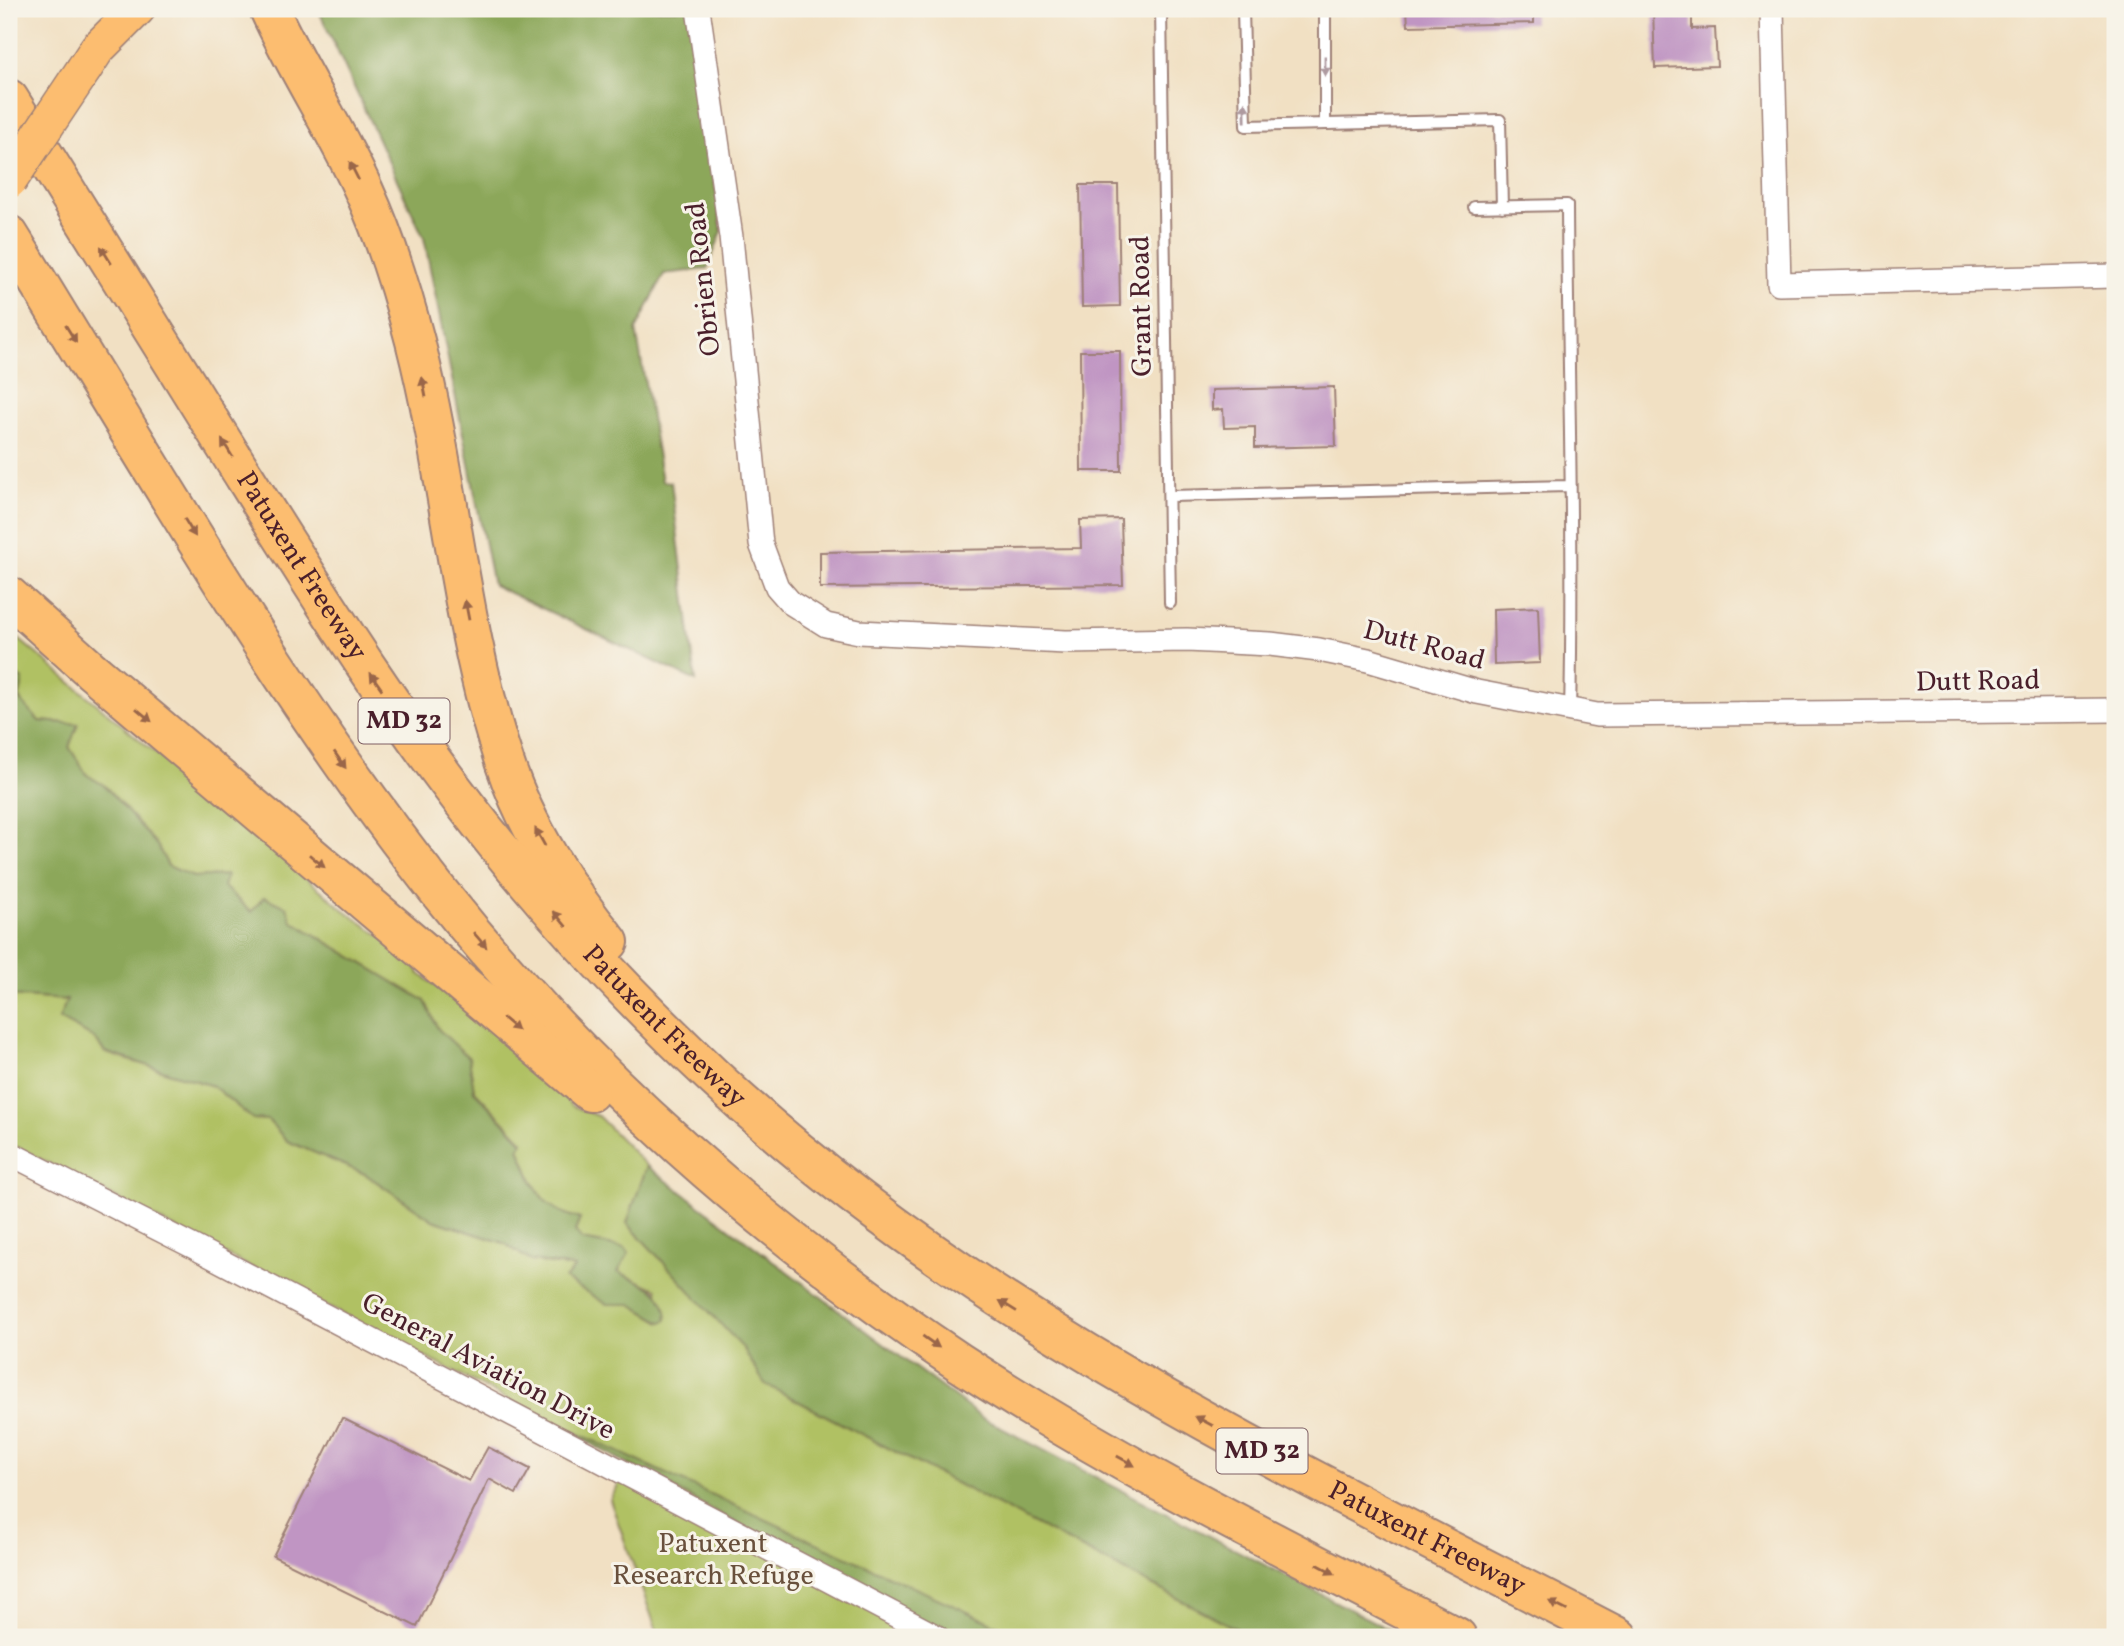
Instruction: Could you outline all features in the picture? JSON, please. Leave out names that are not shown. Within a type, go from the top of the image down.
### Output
[{"type":"highway","points":[[269,9],[290,55],[327,117],[365,192],[391,260],[415,342],[480,677],[506,766],[528,815],[561,874],[591,918],[646,988],[740,1080],[918,1243]]},
{"type":"highway","name":"Patuxent Freeway","points":[[9,99],[338,627],[425,752],[496,845],[624,989],[720,1083],[821,1168],[918,1243],[998,1299],[1183,1409],[1618,1637]]},
{"type":"highway","name":"MD 32","points":[[9,235],[279,671],[364,794],[442,895],[513,979],[588,1059],[670,1138],[779,1230],[875,1304],[961,1363],[1055,1421],[1165,1483],[1457,1637]]},
{"type":"highway","points":[[9,596],[92,670],[658,1151],[774,1237],[875,1304]]},
{"type":"highway","points":[[9,614],[92,670]]},
{"type":"main road","points":[[91,59],[110,9]]},
{"type":"main road","points":[[9,181],[91,59],[137,9]]},
{"type":"street","name":"Obrien Road","points":[[698,9],[731,236],[761,544]]},
{"type":"street","points":[[1773,9],[1779,284],[2115,276]]},
{"type":"street","name":"Dutt Road","points":[[761,544],[777,587],[791,603],[807,616],[842,629],[914,636],[1066,642],[1187,640],[1319,650],[1478,692],[1570,712],[1661,716],[2115,709]]},
{"type":"street","name":"General Aviation Drive","points":[[9,1153],[217,1258],[937,1637]]},
{"type":"lane","name":"Grant Road","points":[[1161,9],[1164,329],[1171,496],[1170,603]]},
{"type":"lane","points":[[1243,9],[1245,126],[1500,120],[1502,207]]},
{"type":"lane","points":[[1325,9],[1325,124]]},
{"type":"lane","points":[[1474,207],[1567,205],[1573,623],[1570,712]]},
{"type":"lane","points":[[1171,496],[1569,486]]},
{"type":"green space","points":[[318,9],[689,9],[722,231],[707,269],[664,274],[636,330],[662,481],[671,482],[696,681],[493,585],[424,238]]},
{"type":"green space","name":"Patuxent Research Refuge","points":[[9,631],[348,913],[409,956],[419,973],[534,1063],[572,1106],[598,1116],[647,1166],[627,1223],[743,1347],[765,1384],[1252,1637],[659,1637],[610,1500],[632,1459],[542,1417],[9,1143],[9,996],[67,1000],[59,1019],[94,1038],[105,1053],[213,1086],[253,1119],[268,1120],[287,1141],[365,1174],[433,1220],[504,1243],[531,1261],[576,1268],[565,1279],[607,1304],[631,1304],[661,1322],[657,1289],[618,1272],[625,1248],[582,1240],[575,1231],[580,1219],[555,1208],[539,1193],[519,1148],[523,1141],[474,1090],[469,1058],[438,1029],[425,1001],[292,921],[252,912],[222,886],[227,875],[193,877],[168,866],[157,845],[105,786],[87,775],[69,747],[78,724],[39,721],[19,699],[23,681],[9,665]]},
{"type":"green space","points":[[9,665],[23,681],[19,699],[39,721],[78,724],[69,747],[87,775],[105,786],[157,845],[168,866],[193,877],[227,875],[223,886],[251,912],[264,897],[287,907],[292,921],[425,1001],[438,1029],[469,1058],[474,1091],[523,1142],[519,1148],[539,1194],[555,1208],[580,1219],[575,1231],[582,1240],[625,1248],[629,1253],[618,1272],[652,1288],[663,1301],[667,1320],[662,1322],[631,1304],[607,1304],[565,1279],[575,1267],[531,1261],[504,1243],[433,1220],[365,1174],[287,1141],[268,1120],[253,1119],[213,1086],[105,1052],[94,1038],[59,1019],[67,1000],[9,996]]},
{"type":"green space","points":[[647,1166],[982,1418],[1403,1637],[1252,1637],[765,1384],[742,1347],[627,1223]]},
{"type":"green space","points":[[542,1417],[1005,1629],[1002,1637],[946,1637]]},
{"type":"building","points":[[1407,9],[1534,9],[1534,23],[1408,26]]},
{"type":"building","points":[[1653,9],[1692,9],[1692,29],[1715,28],[1717,66],[1655,68]]},
{"type":"building","points":[[1080,185],[1118,185],[1120,306],[1082,307]]},
{"type":"building","points":[[1080,351],[1120,351],[1121,471],[1081,471]]},
{"type":"building","points":[[1334,387],[1336,446],[1255,448],[1255,427],[1224,428],[1223,409],[1212,410],[1212,390]]},
{"type":"building","points":[[1121,519],[1123,585],[820,588],[820,552],[1081,548],[1080,520]]},
{"type":"building","points":[[1538,607],[1540,663],[1494,665],[1493,609]]},
{"type":"building","points":[[342,1418],[469,1481],[488,1447],[530,1469],[516,1494],[489,1479],[417,1627],[273,1556]]}]
